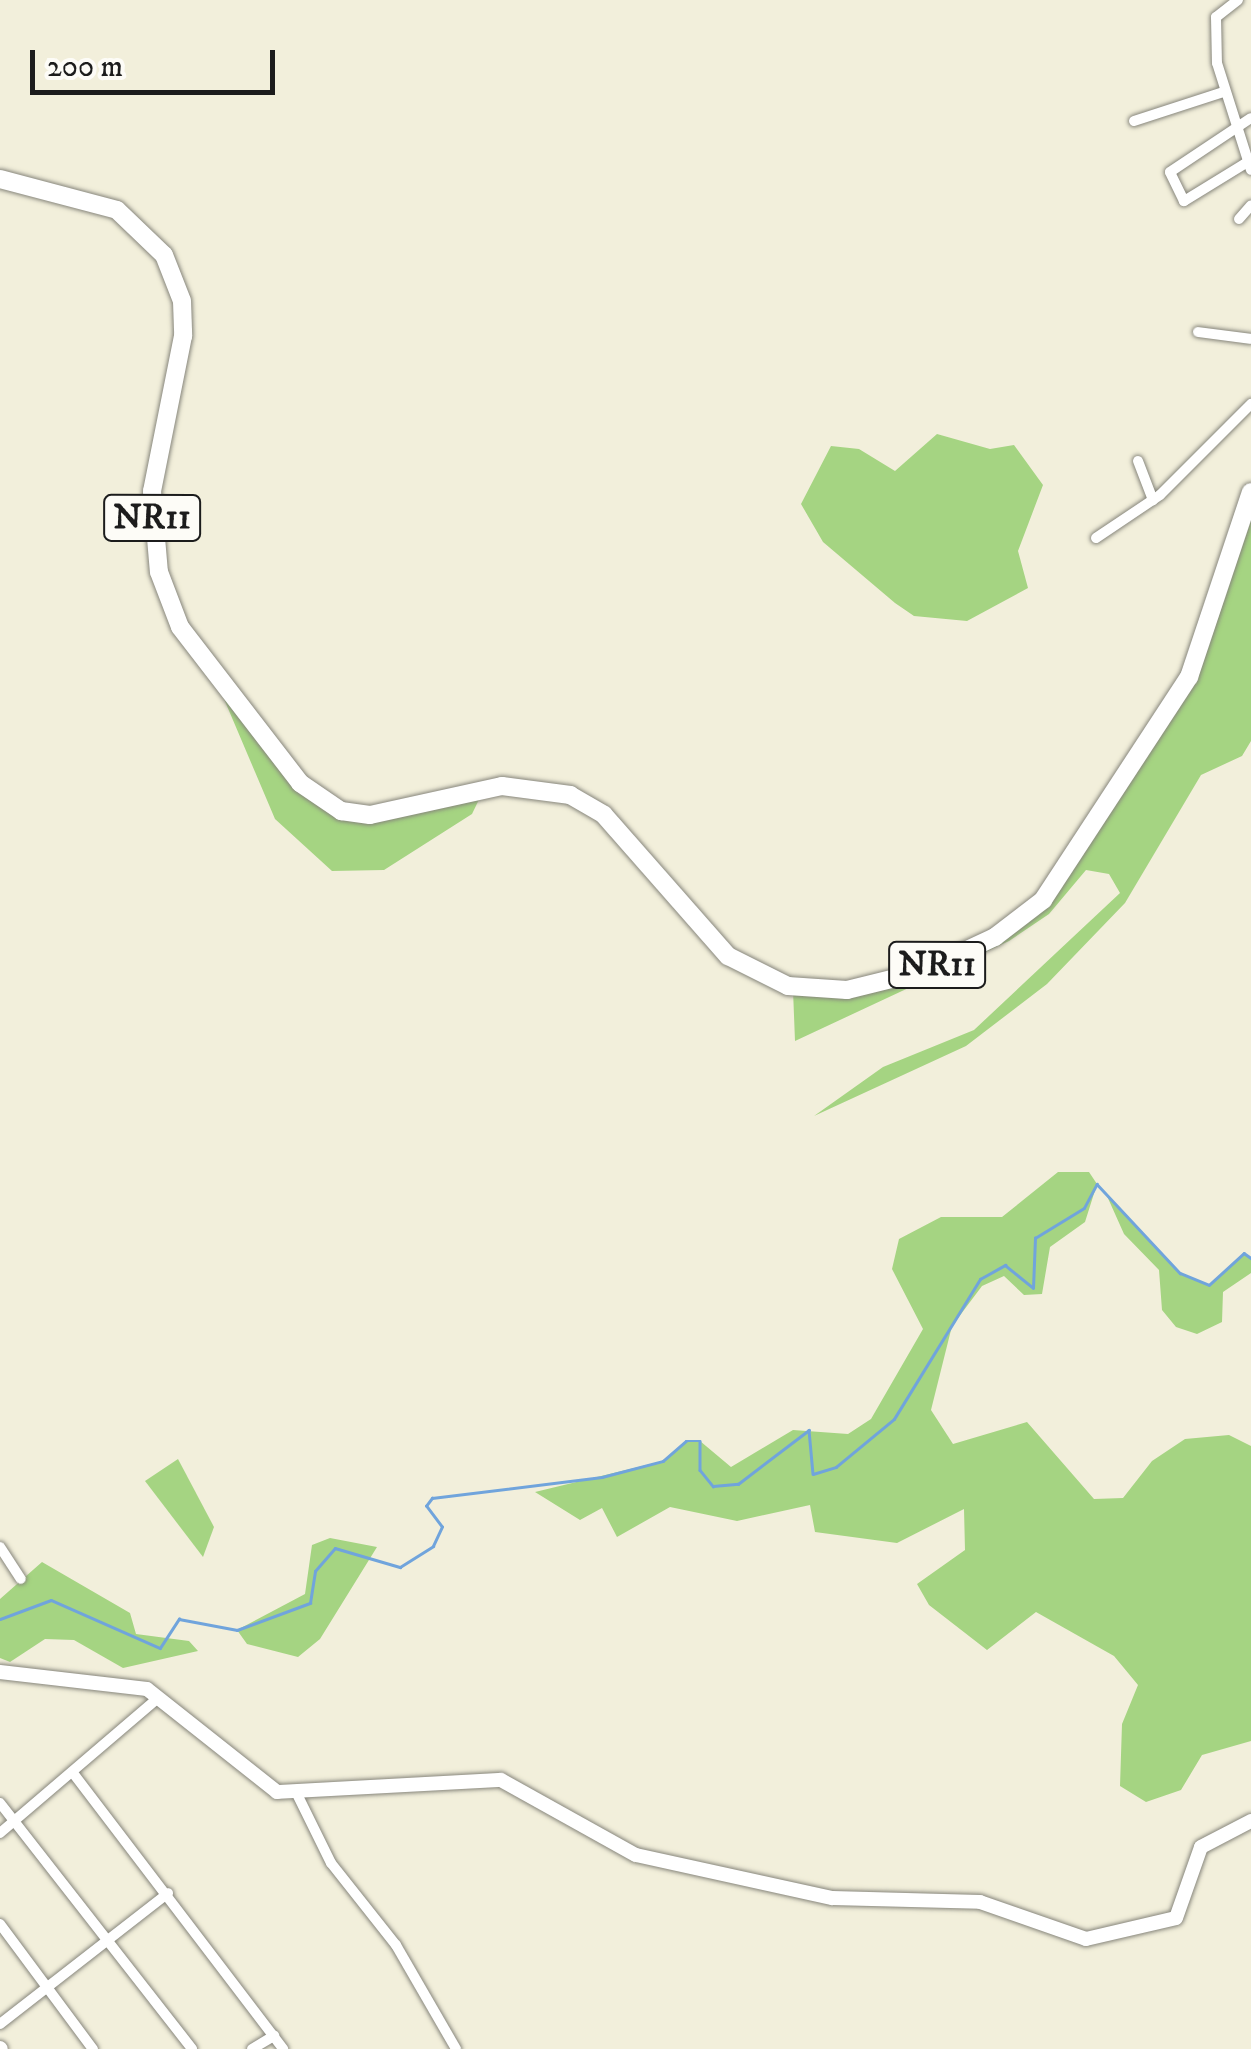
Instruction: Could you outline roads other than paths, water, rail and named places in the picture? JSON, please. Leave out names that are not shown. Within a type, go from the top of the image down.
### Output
[{"type":"highway","name":"NR11","points":[[0,179],[117,210],[164,256],[182,302],[183,336],[152,491],[158,572],[180,627],[300,783],[341,811],[370,815],[502,786],[570,794],[604,815],[728,956],[788,986],[833,992],[920,972],[995,937],[1043,900],[1190,677],[1251,492]]},
{"type":"street","points":[[1251,11],[1238,0],[1216,17],[1223,92],[1236,131],[1250,146],[1249,166],[1184,201],[1170,172],[1236,131],[1251,118]]},
{"type":"street","points":[[1134,121],[1223,92]]},
{"type":"street","points":[[1240,220],[1251,205]]},
{"type":"street","points":[[1198,332],[1251,339]]},
{"type":"street","points":[[1096,538],[1153,500],[1251,404]]},
{"type":"street","points":[[1138,460],[1153,500]]},
{"type":"street","points":[[0,1547],[22,1578]]},
{"type":"street","points":[[0,1672],[147,1689],[269,1790],[298,1796],[501,1780],[646,1858],[832,1898],[980,1902],[1086,1939],[1176,1918],[1200,1847],[1251,1821]]},
{"type":"street","points":[[0,1832],[158,1698]]},
{"type":"street","points":[[73,1773],[168,1893],[209,1963],[283,2049]]},
{"type":"street","points":[[298,1796],[331,1862],[396,1945],[456,2049]]},
{"type":"street","points":[[0,1803],[16,1818],[192,2049]]},
{"type":"street","points":[[0,2024],[168,1893]]},
{"type":"street","points":[[0,1924],[93,2049]]},
{"type":"street","points":[[252,2049],[274,2036]]},
{"type":"waterway","points":[[0,1619],[51,1600],[160,1648],[179,1619],[237,1630],[310,1603],[315,1571],[335,1548],[400,1567],[433,1546],[442,1527],[426,1506],[432,1498],[602,1477],[663,1461],[686,1441],[700,1441],[700,1470],[713,1486],[738,1484],[809,1430],[813,1474],[836,1467],[894,1419],[980,1279],[1005,1265],[1033,1288],[1035,1238],[1084,1208],[1097,1184],[1180,1273],[1209,1285],[1244,1253],[1251,1258]]}]
